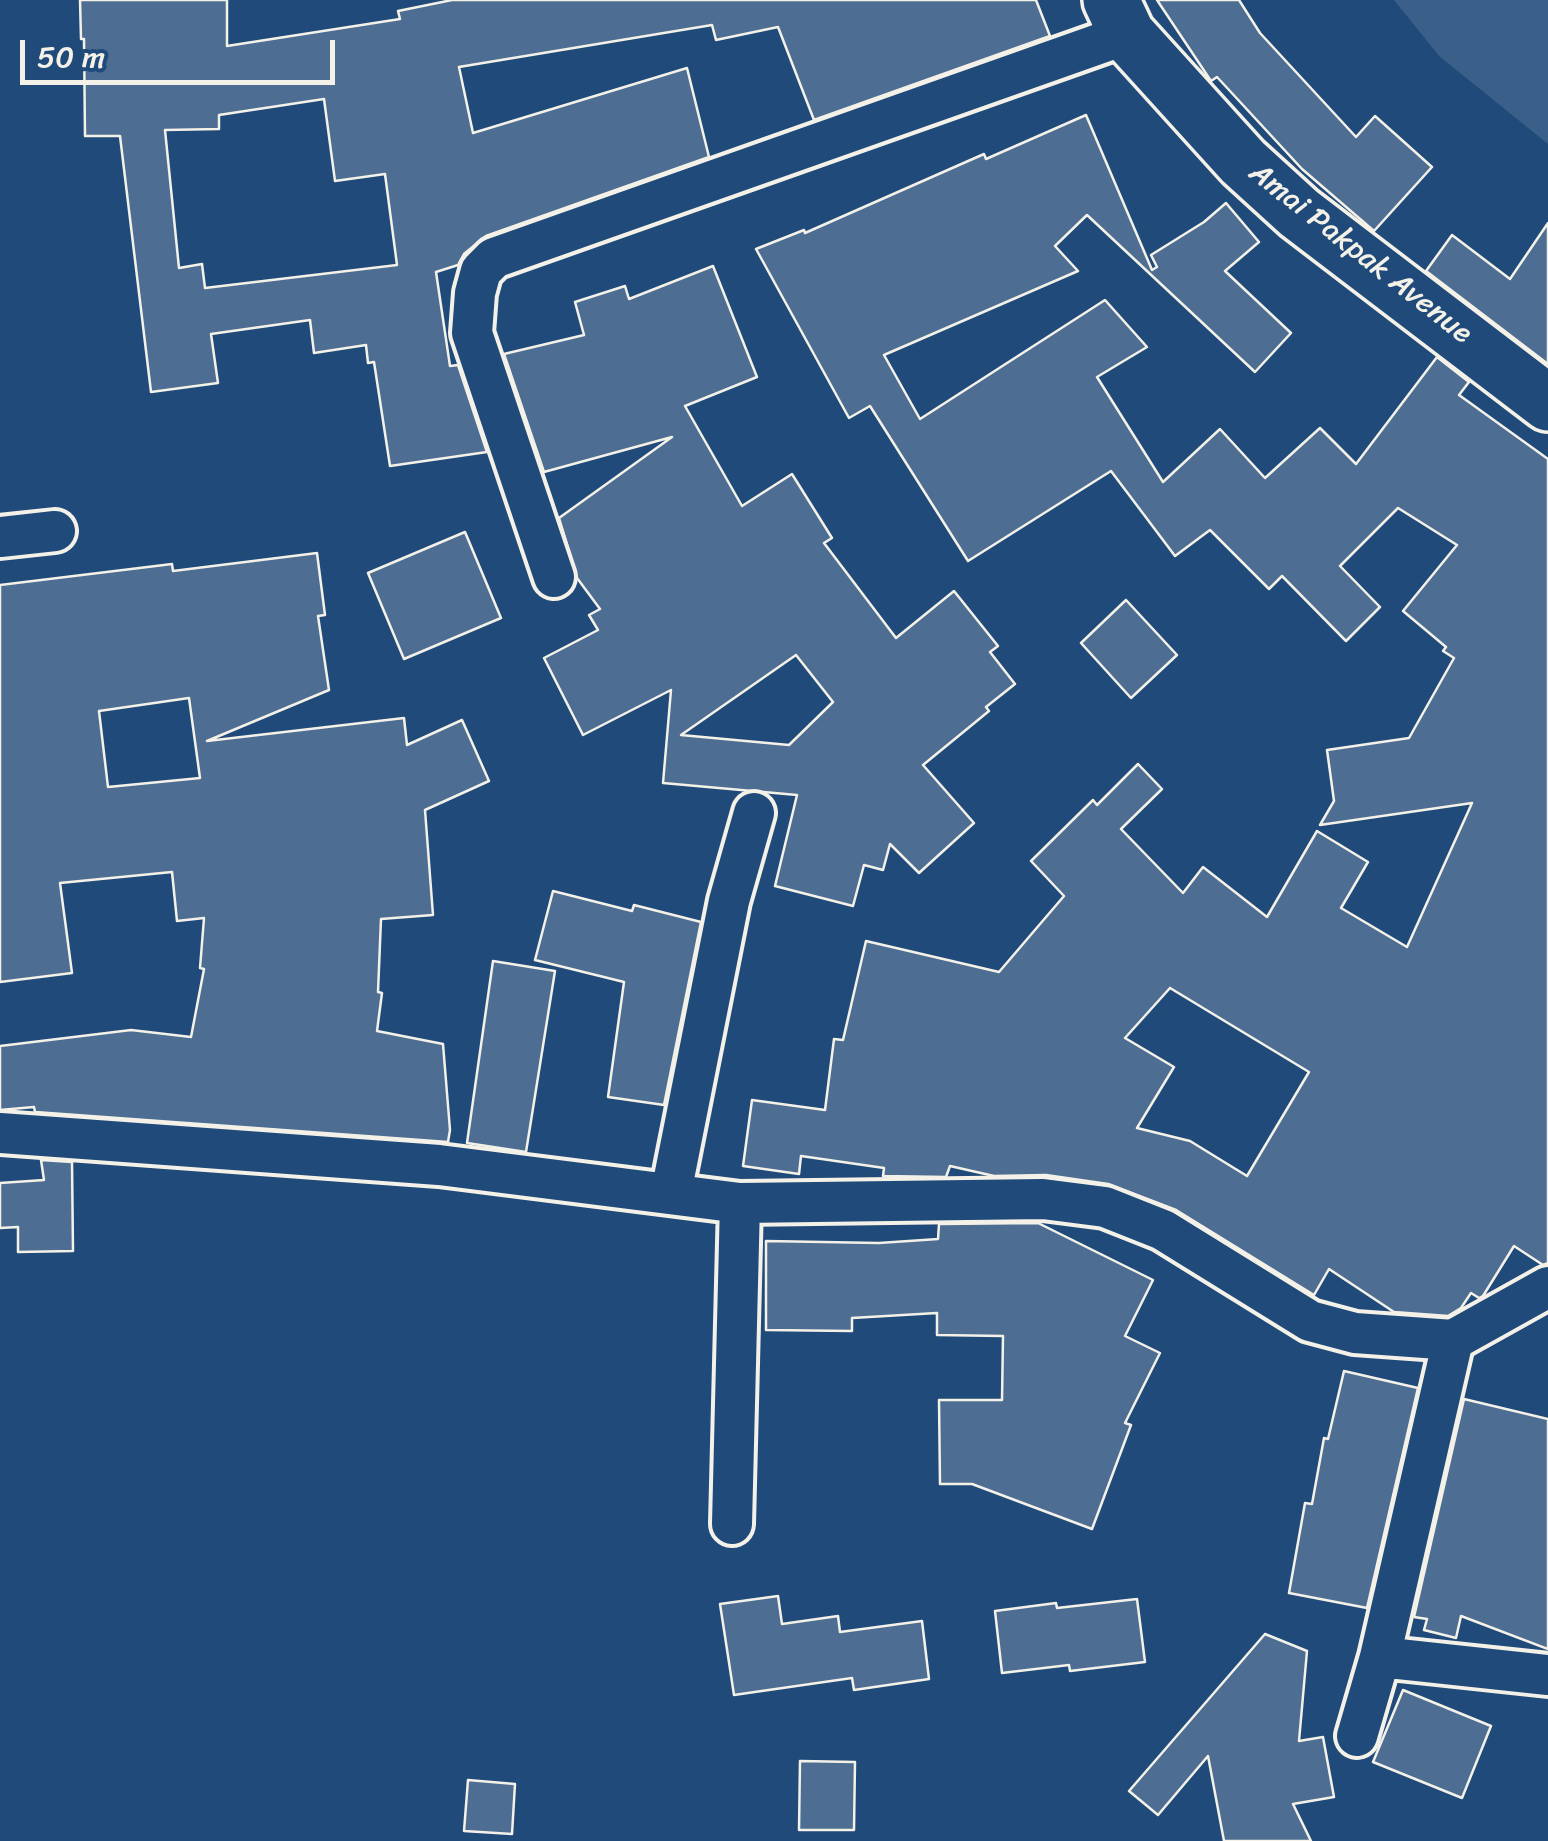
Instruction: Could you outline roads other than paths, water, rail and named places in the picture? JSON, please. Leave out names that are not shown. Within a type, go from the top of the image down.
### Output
[{"type":"highway","name":"Amai Pakpak Avenue","points":[[1119,17],[1243,162],[1300,213],[1548,402]]},
{"type":"street","points":[[554,577],[472,333],[481,271],[494,258],[1119,17]]},
{"type":"street","points":[[0,537],[55,531]]},
{"type":"street","points":[[671,1192],[729,902],[754,813]]},
{"type":"street","points":[[0,1133],[439,1165],[740,1203],[1042,1199],[1105,1207],[1163,1230],[1310,1321],[1354,1333],[1454,1340],[1548,1287]]},
{"type":"street","points":[[732,1524],[740,1203]]},
{"type":"street","points":[[1357,1736],[1380,1657],[1454,1340]]},
{"type":"street","points":[[1380,1657],[1548,1676]]}]
